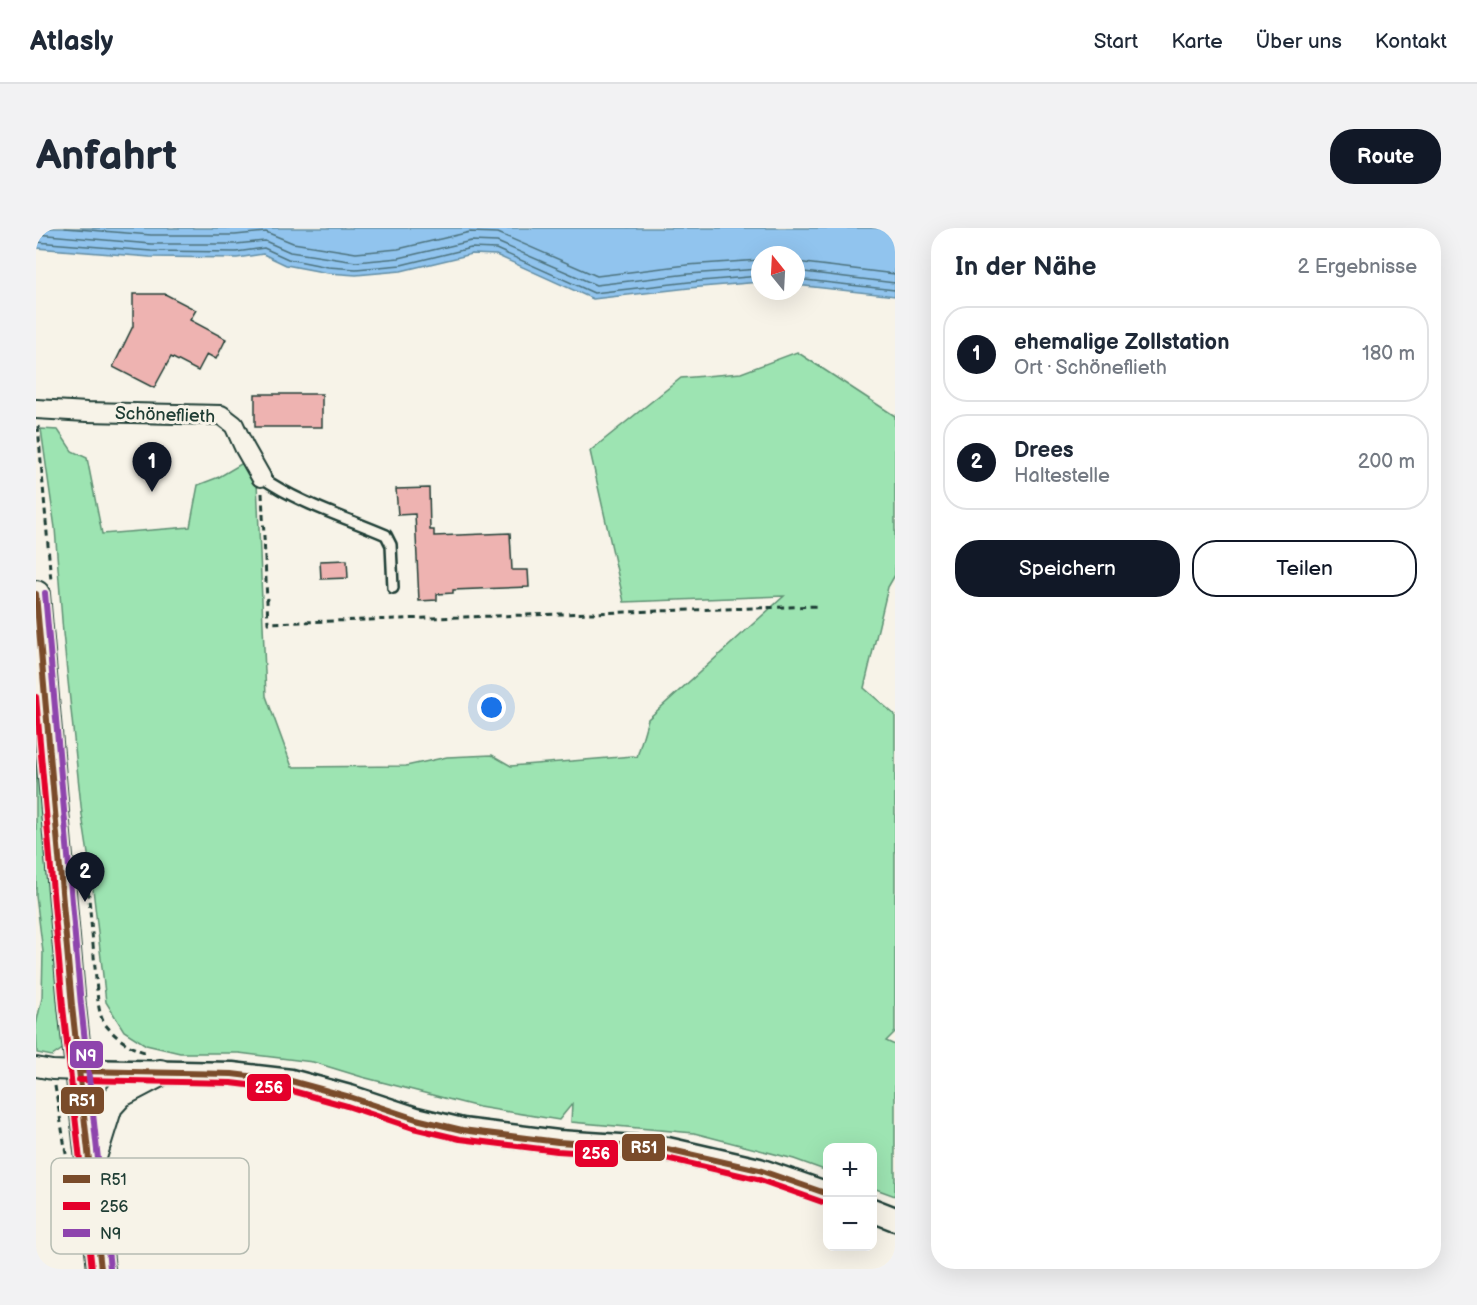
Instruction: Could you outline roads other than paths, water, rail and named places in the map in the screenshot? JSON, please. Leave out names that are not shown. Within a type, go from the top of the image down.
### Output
[{"type":"main road","points":[[36,594],[79,1071],[97,1158]]},
{"type":"main road","points":[[103,1158],[109,1106],[153,1063]]},
{"type":"street","name":"Schöneflieth","points":[[36,409],[221,415],[234,425],[261,477]]},
{"type":"street","points":[[36,1067],[79,1071],[153,1063],[291,1081],[350,1097],[416,1119],[473,1132],[558,1142],[667,1149],[759,1170],[823,1192]]},
{"type":"street","points":[[877,1212],[895,1219]]},
{"type":"lane","points":[[261,477],[306,503],[386,535],[391,545],[393,588]]},
{"type":"water","points":[[36,228],[895,228],[895,296],[805,286],[805,246],[751,246],[751,283],[593,299],[496,255],[472,254],[401,271],[356,275],[328,273],[286,265],[263,254],[237,258],[150,257],[36,248]]},
{"type":"place","name":"ehemalige Zollstation","points":[[152,492]]},
{"type":"place","name":"Drees","points":[[85,902]]}]
